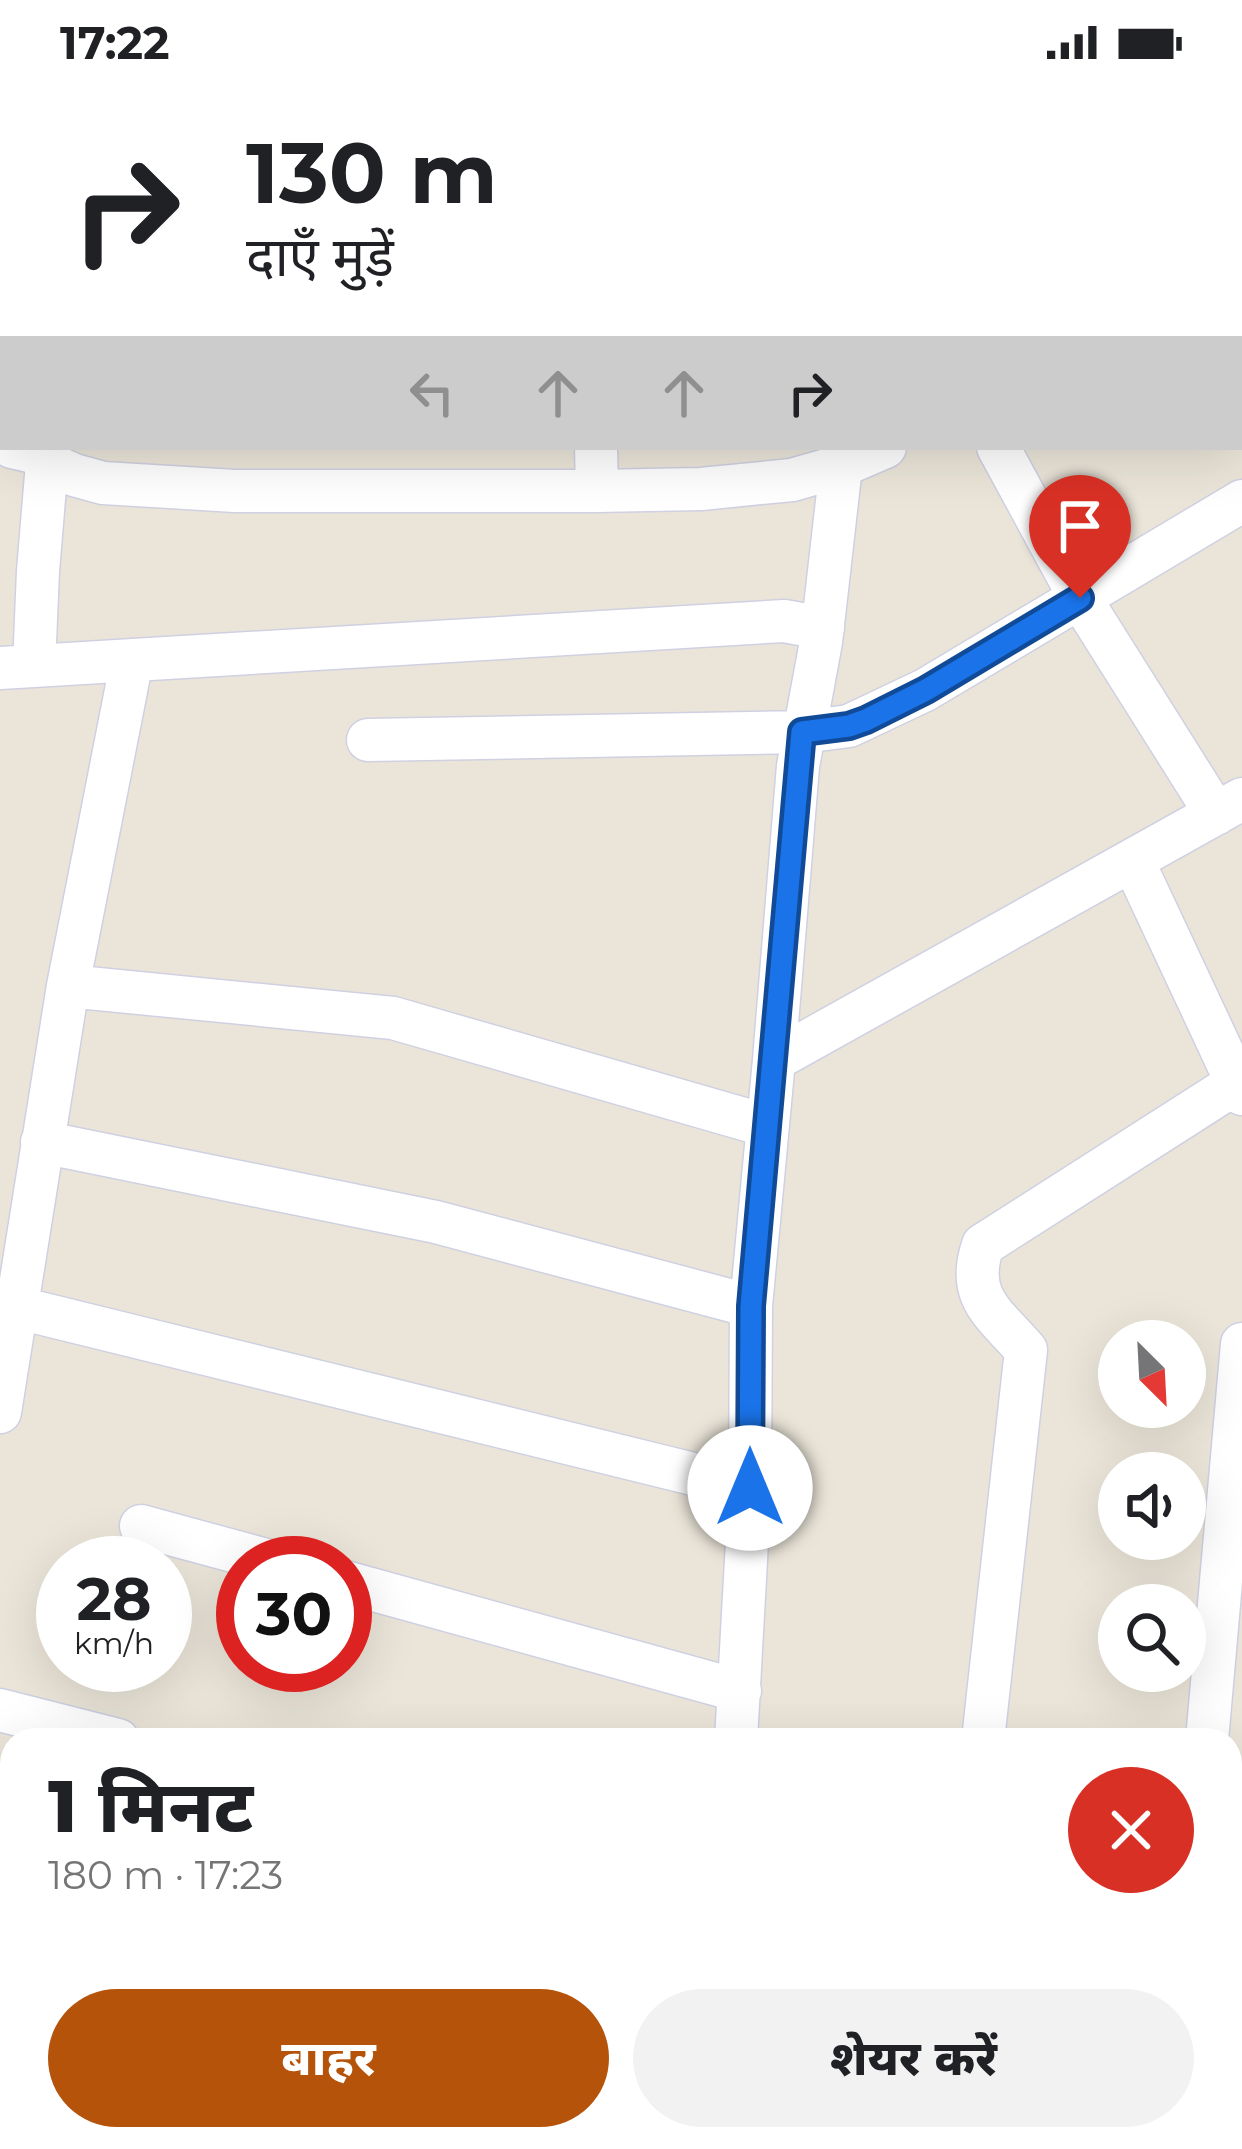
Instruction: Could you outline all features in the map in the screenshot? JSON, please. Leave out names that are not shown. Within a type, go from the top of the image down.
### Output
[{"type":"street","points":[[823,628],[784,621],[17,667],[22,450],[74,475],[103,482],[235,490],[597,491],[701,489],[792,480],[879,450]]},
{"type":"street","points":[[596,450],[597,491]]},
{"type":"street","points":[[775,1060],[1229,807],[1080,598],[1000,450]]},
{"type":"street","points":[[737,1728],[750,1488],[751,1306],[802,732],[823,628],[841,466]]},
{"type":"street","points":[[368,740],[802,732],[849,726],[926,690],[1242,501]]},
{"type":"street","points":[[0,1412],[68,986],[132,661]]},
{"type":"street","points":[[984,1728],[1026,1350],[980,1298],[975,1268],[983,1245],[1240,1088],[1132,861]]},
{"type":"street","points":[[68,986],[393,1018],[768,1126]]},
{"type":"street","points":[[42,1142],[436,1222],[751,1306]]},
{"type":"street","points":[[15,1306],[750,1488]]},
{"type":"street","points":[[1208,1728],[1242,1344]]},
{"type":"street","points":[[141,1526],[216,1546]]},
{"type":"street","points":[[372,1589],[740,1691]]},
{"type":"street","points":[[0,1710],[71,1728]]},
{"type":"route","points":[[750,1488],[751,1306],[802,732],[866,720],[926,690],[1080,598]]}]
